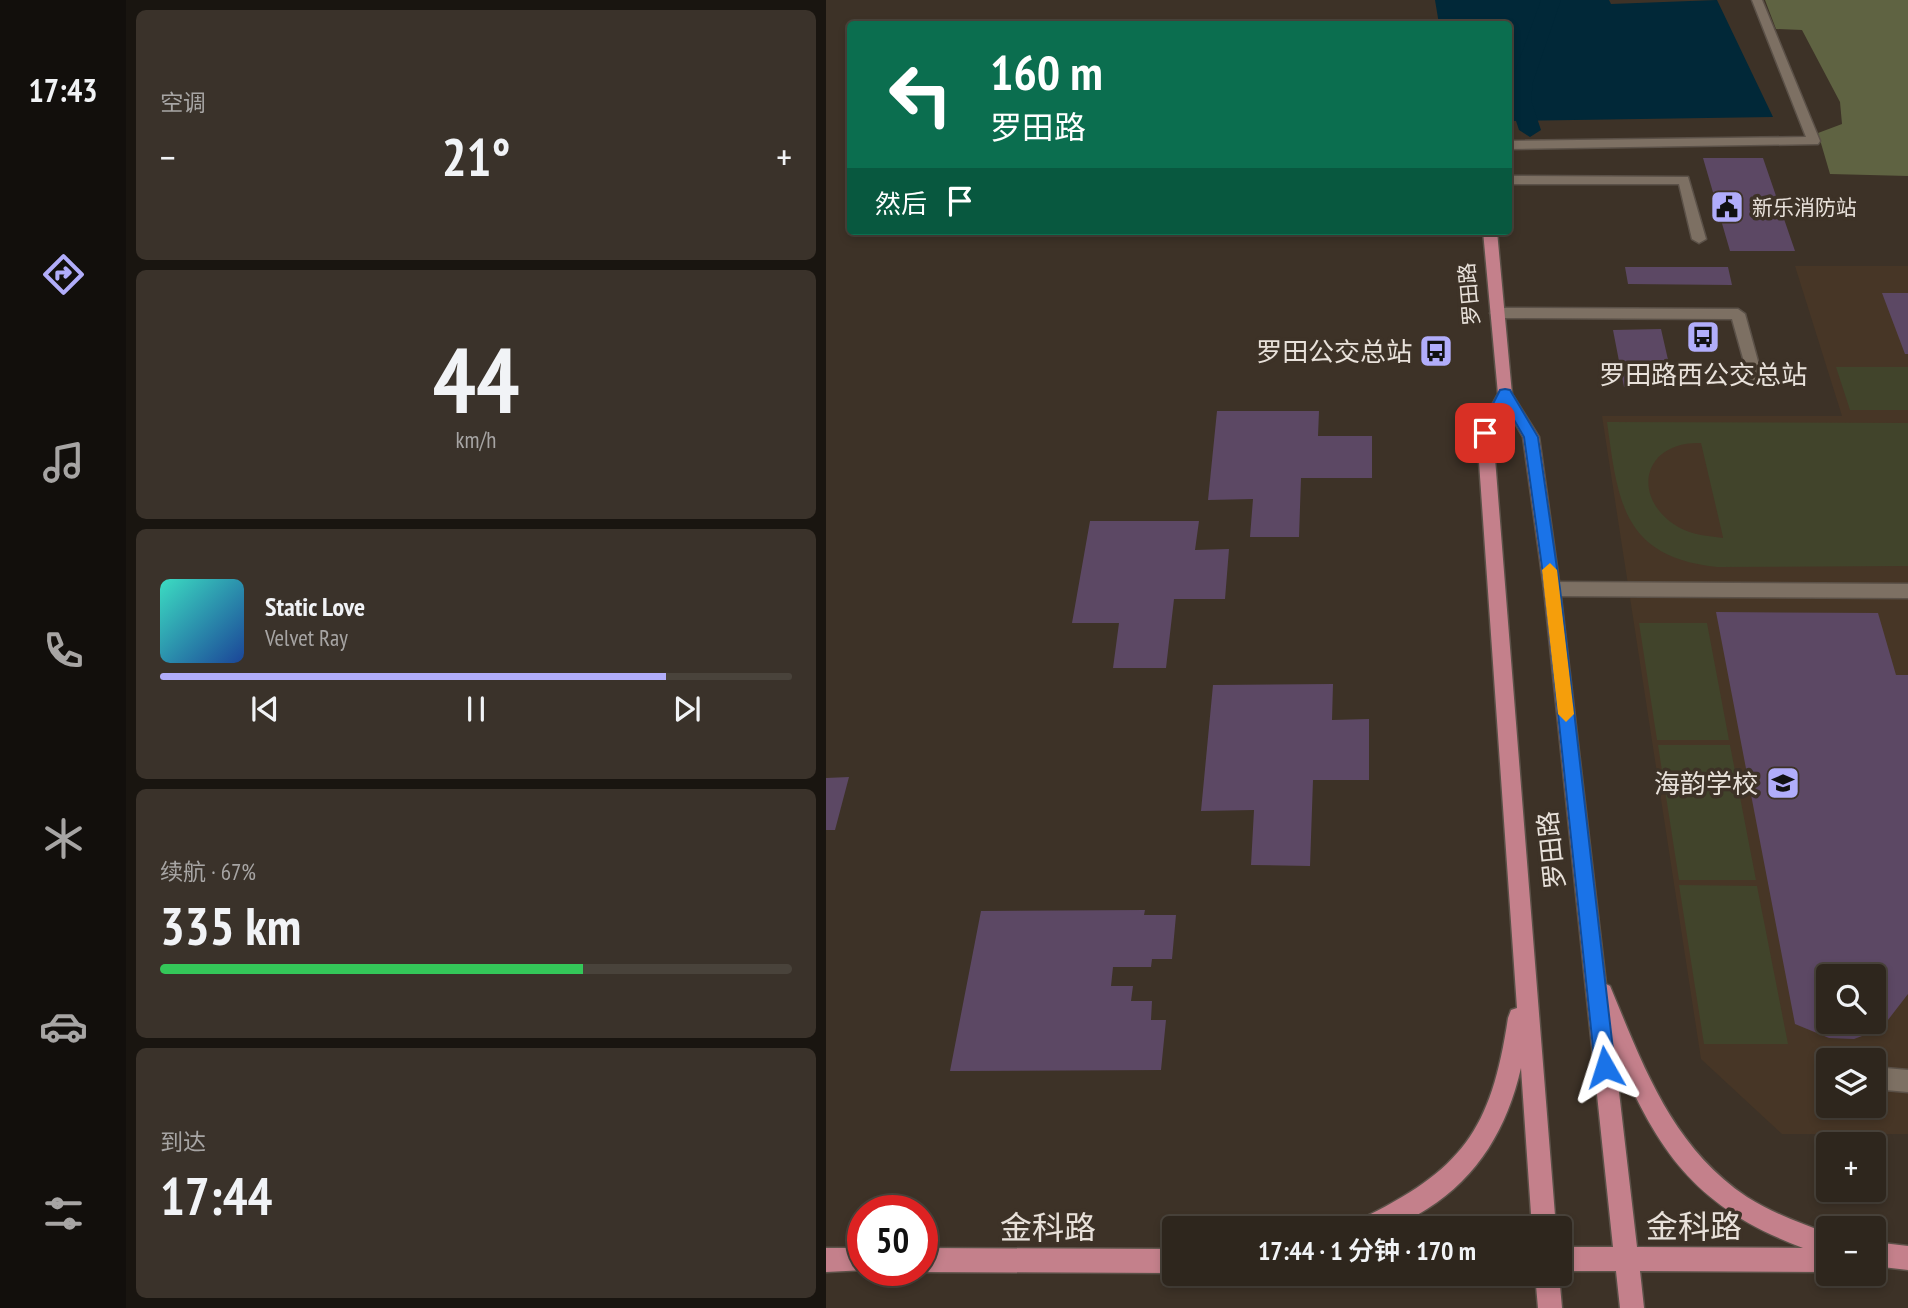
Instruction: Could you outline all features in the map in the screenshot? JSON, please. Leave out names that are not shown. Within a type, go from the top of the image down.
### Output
[{"type":"main road","name":"罗田路","points":[[1490,235],[1505,394],[1531,437],[1552,589],[1632,1308]]},
{"type":"main road","name":"罗田路","points":[[1505,394],[1485,433],[1543,1216]]},
{"type":"main road","points":[[1594,967],[1632,1070],[1653,1114],[1676,1150],[1695,1170],[1748,1211],[1794,1235],[1816,1242]]},
{"type":"main road","points":[[1397,1216],[1438,1192],[1464,1168],[1495,1121],[1516,1047],[1524,973]]},
{"type":"main road","points":[[1886,1256],[1908,1259]]},
{"type":"main road","name":"金科路","points":[[1572,1259],[1816,1260]]},
{"type":"main road","points":[[1886,1260],[1908,1259]]},
{"type":"main road","points":[[826,1260],[847,1260]]},
{"type":"main road","name":"金科路","points":[[938,1260],[1162,1261]]},
{"type":"main road","points":[[1548,1286],[1550,1308]]},
{"type":"lane","points":[[1512,145],[1814,141],[1757,0]]},
{"type":"lane","points":[[1512,180],[1684,180],[1699,239]]},
{"type":"lane","points":[[1497,313],[1738,314],[1755,376]]},
{"type":"lane","points":[[1552,589],[1908,591]]},
{"type":"lane","points":[[1886,1079],[1908,1081]]},
{"type":"shaded area","name":"海韵学校","points":[[1795,266],[1908,266],[1908,1134],[1782,1134],[1701,1059],[1602,416],[1842,416]]},
{"type":"green space","points":[[1765,0],[1908,0],[1908,176],[1830,174],[1818,133],[1842,124],[1840,102],[1802,30],[1776,29]]},
{"type":"green space","points":[[1836,367],[1908,367],[1908,410],[1850,410]]},
{"type":"green space","points":[[1607,422],[1908,423],[1908,566],[1717,567],[1685,561],[1661,551],[1643,538],[1630,520],[1615,477]],"holes":[[[1701,443],[1723,538],[1680,528],[1664,516],[1654,503],[1649,488],[1649,474],[1655,462],[1665,452],[1681,445]]]},
{"type":"green space","points":[[1639,623],[1707,623],[1729,740],[1657,740]]},
{"type":"green space","points":[[1658,745],[1730,745],[1756,880],[1679,880]]},
{"type":"green space","points":[[1679,885],[1757,886],[1788,1044],[1704,1044]]},
{"type":"water","points":[[1435,0],[1609,0],[1611,4],[1717,0],[1773,117],[1512,121],[1512,21],[1438,21]]},
{"type":"building","points":[[1703,158],[1763,158],[1795,251],[1730,251]]},
{"type":"building","points":[[1625,267],[1728,267],[1732,285],[1628,284]]},
{"type":"building","points":[[1882,293],[1908,293],[1908,354],[1905,354]]},
{"type":"building","points":[[1661,329],[1674,386],[1624,387],[1613,330]]},
{"type":"building","points":[[1217,411],[1319,411],[1318,436],[1372,436],[1372,478],[1301,478],[1299,537],[1250,537],[1253,499],[1208,500]]},
{"type":"building","points":[[1090,521],[1199,521],[1195,550],[1229,549],[1225,599],[1174,599],[1166,668],[1113,668],[1119,623],[1072,623]]},
{"type":"building","points":[[1716,612],[1878,613],[1896,675],[1908,675],[1908,994],[1886,1023],[1886,964],[1816,964],[1816,1033],[1795,1024]]},
{"type":"building","points":[[1333,684],[1332,720],[1369,719],[1369,780],[1313,780],[1310,866],[1251,865],[1254,810],[1201,811],[1213,685]]},
{"type":"building","points":[[849,777],[835,830],[826,830],[826,778]]},
{"type":"building","points":[[1145,910],[1144,915],[1176,915],[1172,959],[1152,959],[1151,967],[1113,967],[1111,986],[1133,986],[1131,1001],[1152,1001],[1151,1020],[1166,1020],[1161,1070],[950,1071],[981,911]]},
{"type":"building","points":[[1819,1034],[1868,1034],[1854,1039],[1829,1038]]},
{"type":"waterway","points":[[1530,130],[1520,100],[1522,82],[1551,0]]},
{"type":"slow traffic","points":[[1550,570],[1566,714]]},
{"type":"place","name":"新乐消防站","points":[[1727,207]]},
{"type":"place","name":"罗田路西公交总站","points":[[1703,337]]},
{"type":"place","name":"罗田公交总站","points":[[1436,351]]},
{"type":"place","name":"海韵学校","points":[[1783,783]]},
{"type":"route","points":[[1485,433],[1505,394],[1531,437],[1552,589],[1605,1067]]}]
